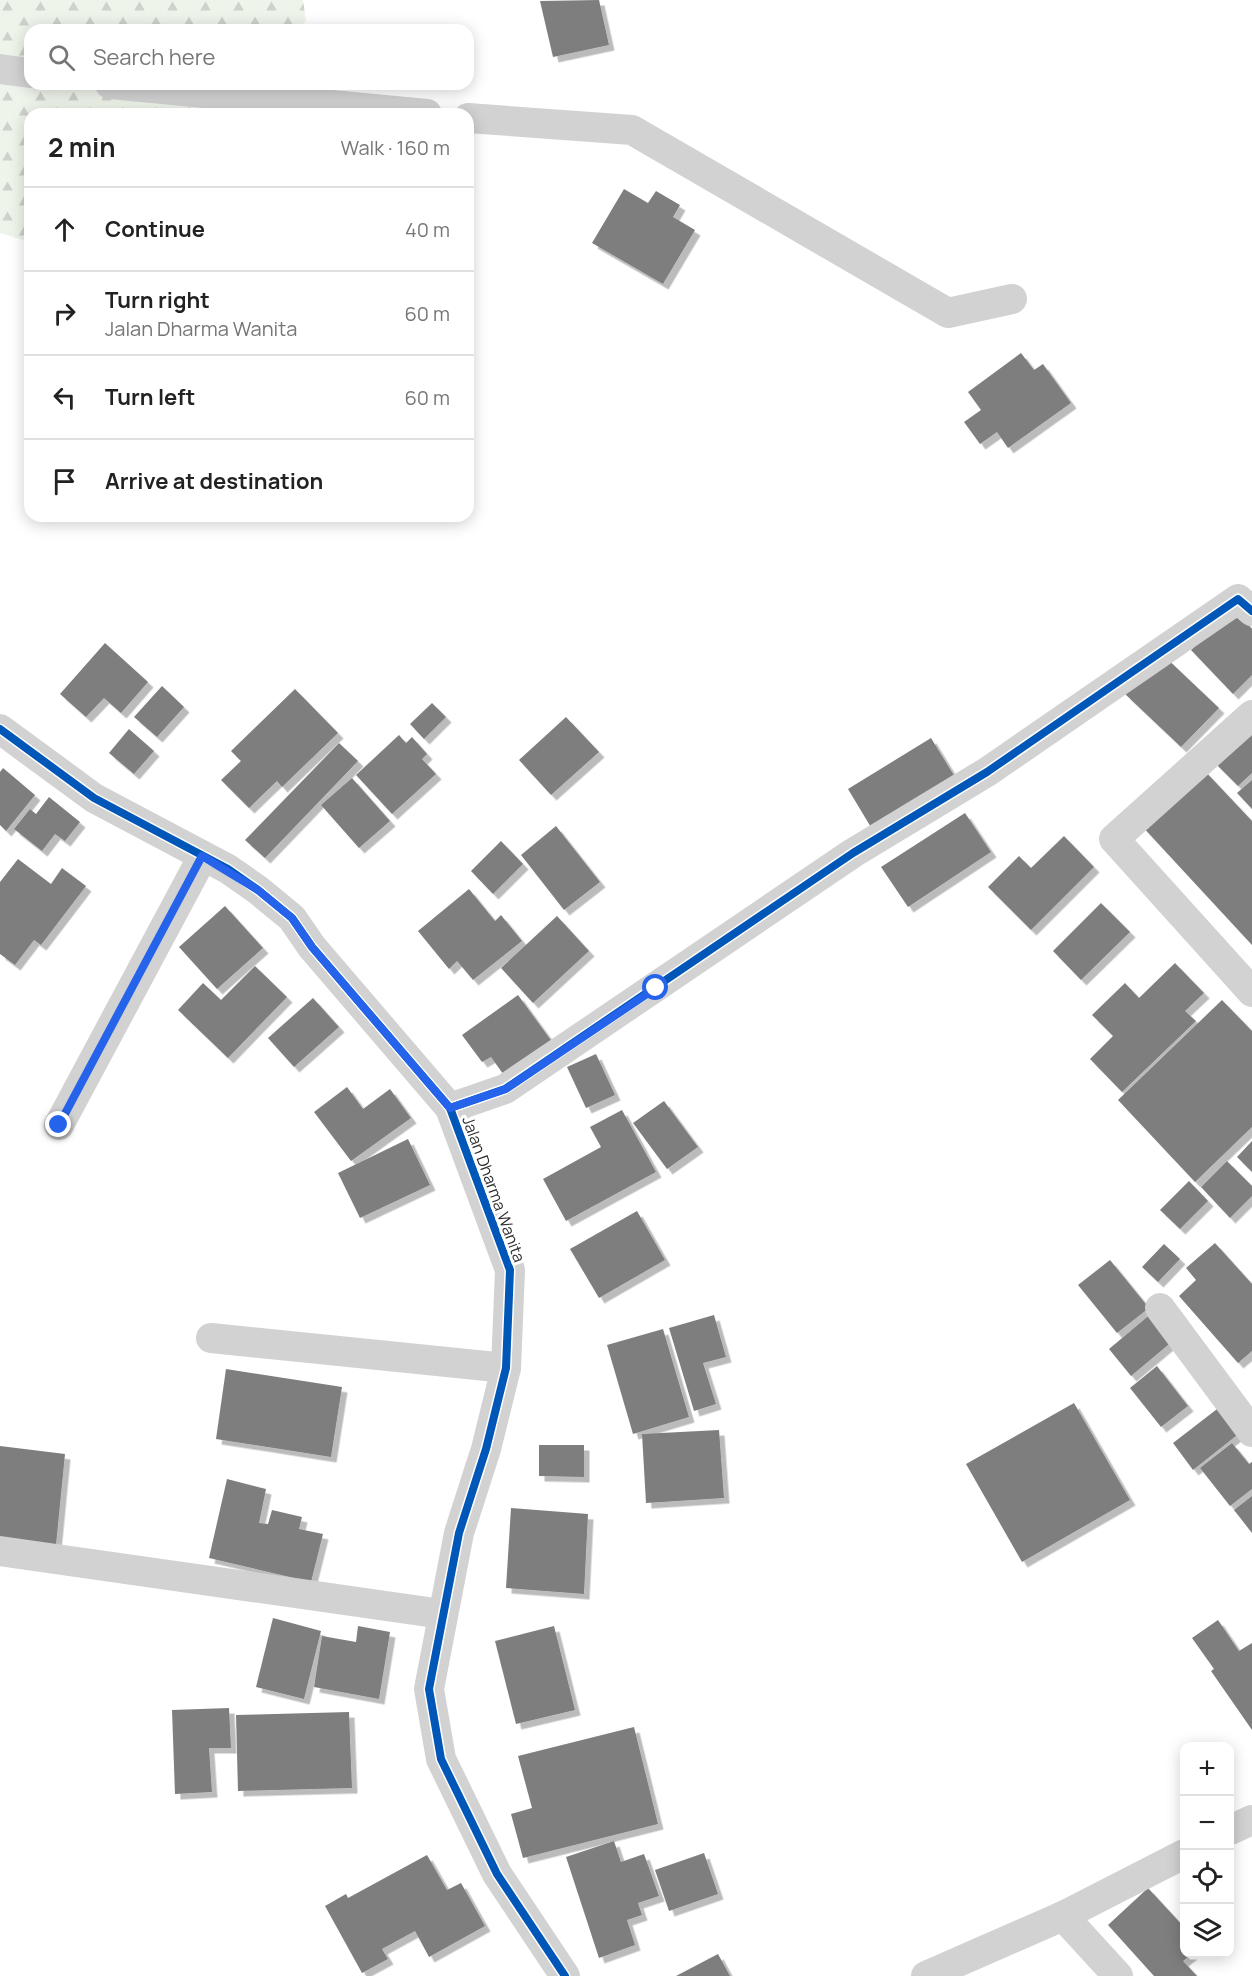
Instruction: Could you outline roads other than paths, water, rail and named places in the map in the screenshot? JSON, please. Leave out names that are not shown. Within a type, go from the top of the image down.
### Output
[{"type":"street","points":[[0,69],[24,72]]},
{"type":"street","points":[[173,90],[364,108]]},
{"type":"street","points":[[474,118],[632,130],[948,313],[1012,299]]},
{"type":"street","points":[[450,1108],[506,1089],[853,853],[987,772],[1238,600],[1252,611]]},
{"type":"street","points":[[1252,715],[1114,839],[1252,992]]},
{"type":"street","name":"Jalan Dharma Wanita","points":[[0,729],[94,798],[202,856],[258,890],[292,918],[312,947],[450,1108],[510,1270],[506,1368],[486,1449],[459,1533],[429,1689],[441,1759],[497,1874],[565,1976]]},
{"type":"street","points":[[59,1125],[202,856]]},
{"type":"street","points":[[1161,1308],[1252,1432]]},
{"type":"street","points":[[211,1338],[506,1368]]},
{"type":"street","points":[[0,1551],[442,1614]]},
{"type":"street","points":[[1234,1828],[1252,1820]]},
{"type":"street","points":[[926,1976],[1063,1917],[1180,1857]]},
{"type":"street","points":[[1063,1917],[1118,1976]]}]
